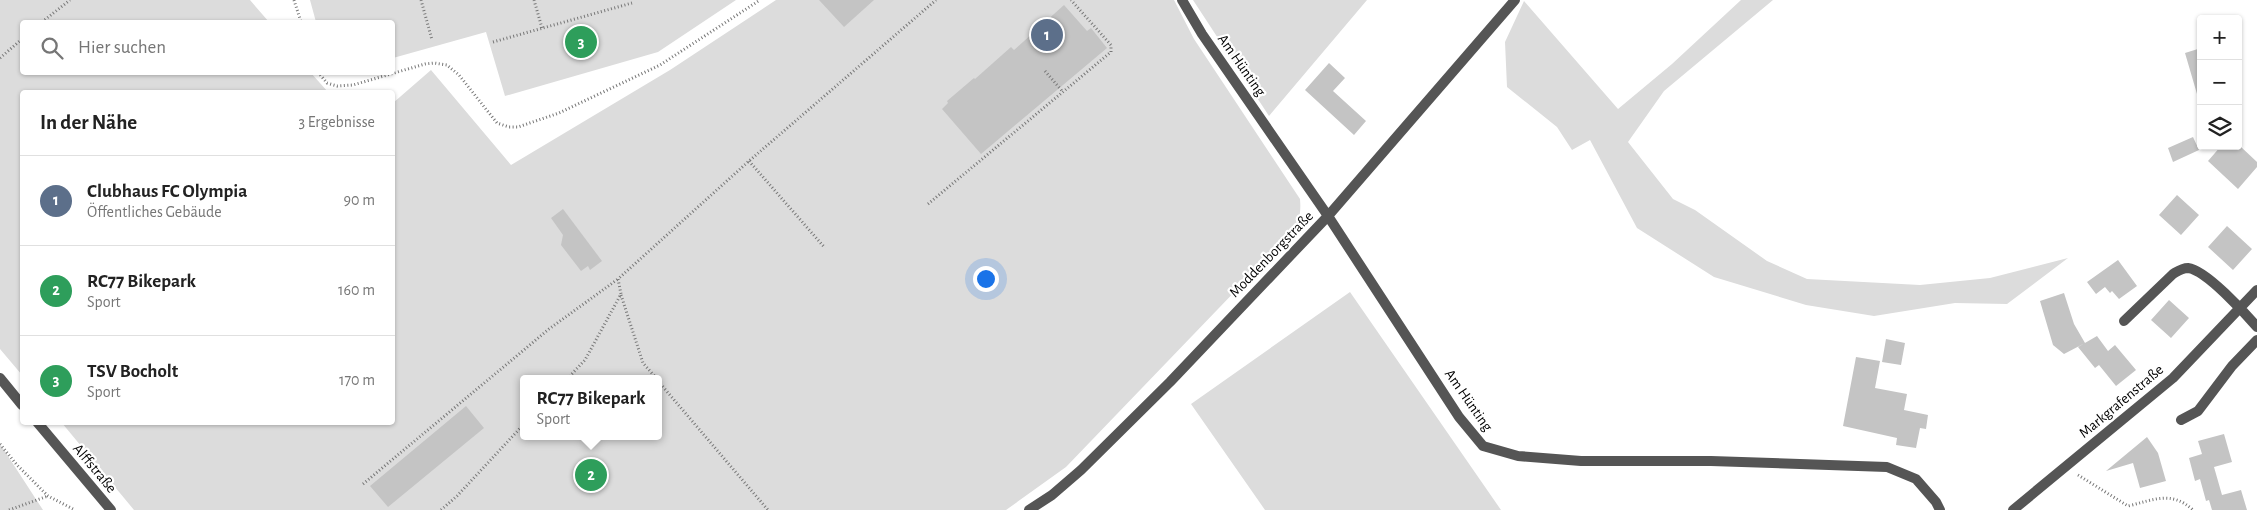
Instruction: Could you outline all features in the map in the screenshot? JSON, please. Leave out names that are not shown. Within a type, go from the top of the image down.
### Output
[{"type":"street","name":"Am Hünting","points":[[1182,0],[1202,34],[1328,216],[1459,417],[1483,446],[1518,456],[1580,461],[1711,461],[1887,467],[1916,479],[1936,502],[1940,510]]},
{"type":"street","name":"Moddenborgstraße","points":[[1029,510],[1052,495],[1081,470],[1170,382],[1328,216],[1515,0]]},
{"type":"street","points":[[2124,321],[2173,274],[2180,269],[2188,268],[2218,287],[2240,307],[2257,327]]},
{"type":"street","name":"Markgrafenstraße","points":[[2013,510],[2174,378],[2257,290]]},
{"type":"street","points":[[2181,420],[2198,411],[2232,366],[2257,340]]},
{"type":"street","points":[[0,378],[20,403]]},
{"type":"street","name":"Alffstraße","points":[[40,425],[111,510]]},
{"type":"path","points":[[45,20],[70,0]]},
{"type":"path","points":[[294,0],[300,20]]},
{"type":"path","points":[[421,0],[432,40]]},
{"type":"path","points":[[534,0],[542,28]]},
{"type":"path","points":[[395,73],[425,64],[447,65],[459,75],[497,122],[509,127],[518,127],[559,113],[660,66],[760,0]]},
{"type":"path","points":[[363,484],[549,329],[618,279],[748,161],[936,0]]},
{"type":"path","points":[[928,204],[1111,52],[1111,45],[1071,0]]},
{"type":"path","points":[[493,42],[632,3]]},
{"type":"path","points":[[0,58],[20,41]]},
{"type":"path","points":[[1045,72],[1063,92]]},
{"type":"path","points":[[320,75],[327,84],[348,86],[386,75]]},
{"type":"path","points":[[748,161],[825,248]]},
{"type":"path","points":[[618,279],[643,363],[654,375]]},
{"type":"path","points":[[570,375],[585,360],[621,294]]},
{"type":"path","points":[[662,385],[768,510]]},
{"type":"path","points":[[441,510],[457,496],[520,428]]},
{"type":"path","points":[[1,447],[48,496],[75,510]]},
{"type":"path","points":[[2078,475],[2128,506],[2170,496],[2184,501],[2193,510]]},
{"type":"path","points":[[9,510],[48,496]]},
{"type":"shaded area","points":[[0,0],[250,0],[267,20],[20,20],[20,75],[313,75],[326,90],[20,90],[20,373],[0,349]]},
{"type":"shaded area","points":[[310,0],[736,0],[658,52],[505,96],[486,32],[395,57],[395,20],[315,20]]},
{"type":"shaded area","points":[[776,0],[1174,0],[1194,39],[1300,199],[1300,211],[1294,230],[1066,467],[1006,510],[134,510],[64,425],[395,425],[395,101],[431,70],[511,165],[670,70]]},
{"type":"shaded area","points":[[1193,0],[1367,0],[1269,116]]},
{"type":"shaded area","points":[[1741,0],[1773,0],[1664,91],[1628,142],[1673,199],[1695,210],[1767,261],[1807,279],[1920,285],[1990,278],[2068,258],[2007,304],[1955,303],[1874,316],[1806,305],[1714,277],[1637,228],[1590,140],[1572,150],[1557,127],[1507,87],[1505,42],[1524,1],[1618,109],[1672,64]]},
{"type":"shaded area","points":[[1350,292],[1501,510],[1265,510],[1191,404]]},
{"type":"shaded area","points":[[0,444],[4,450],[43,510],[0,510]]},
{"type":"building","points":[[819,0],[874,0],[844,27]]},
{"type":"building","points":[[1064,5],[1087,31],[1091,28],[1107,48],[981,154],[942,109],[948,103],[947,101],[1011,47],[1014,50]]},
{"type":"building","points":[[2197,49],[2197,94],[2185,53]]},
{"type":"building","points":[[1329,63],[1345,78],[1333,91],[1366,121],[1354,135],[1305,90]]},
{"type":"building","points":[[2193,137],[2197,150],[2199,150],[2173,162],[2168,148]]},
{"type":"building","points":[[2242,148],[2257,162],[2257,167],[2238,189],[2208,161],[2218,150],[2242,150]]},
{"type":"building","points":[[2177,195],[2199,215],[2181,235],[2159,215]]},
{"type":"building","points":[[563,209],[602,261],[590,270],[588,266],[581,271],[561,245],[563,235],[551,218]]},
{"type":"building","points":[[2227,226],[2252,249],[2233,270],[2208,247]]},
{"type":"building","points":[[2118,260],[2137,286],[2119,299],[2112,291],[2110,293],[2105,287],[2096,294],[2087,282]]},
{"type":"building","points":[[2064,293],[2074,324],[2085,343],[2064,354],[2053,345],[2040,301]]},
{"type":"building","points":[[2169,300],[2189,318],[2171,338],[2151,320]]},
{"type":"building","points":[[2097,336],[2108,351],[2115,345],[2136,370],[2116,386],[2099,365],[2095,368],[2078,347]]},
{"type":"building","points":[[1886,339],[1905,343],[1901,365],[1882,362]]},
{"type":"building","points":[[1856,357],[1880,361],[1875,388],[1907,394],[1904,410],[1928,415],[1926,429],[1920,428],[1916,448],[1896,445],[1897,438],[1843,426]]},
{"type":"building","points":[[466,406],[484,428],[388,507],[370,486]]},
{"type":"building","points":[[2224,434],[2232,462],[2214,467],[2222,495],[2241,490],[2247,510],[2212,510],[2209,500],[2206,501],[2200,479],[2195,481],[2189,458],[2202,454],[2198,441]]},
{"type":"building","points":[[2147,437],[2158,453],[2166,481],[2140,488],[2133,463],[2106,471]]},
{"type":"place","name":"Clubhaus FC Olympia","points":[[1047,35]]},
{"type":"place","name":"TSV Bocholt","points":[[581,42]]},
{"type":"place","name":"RC77 Bikepark","points":[[591,475]]}]
